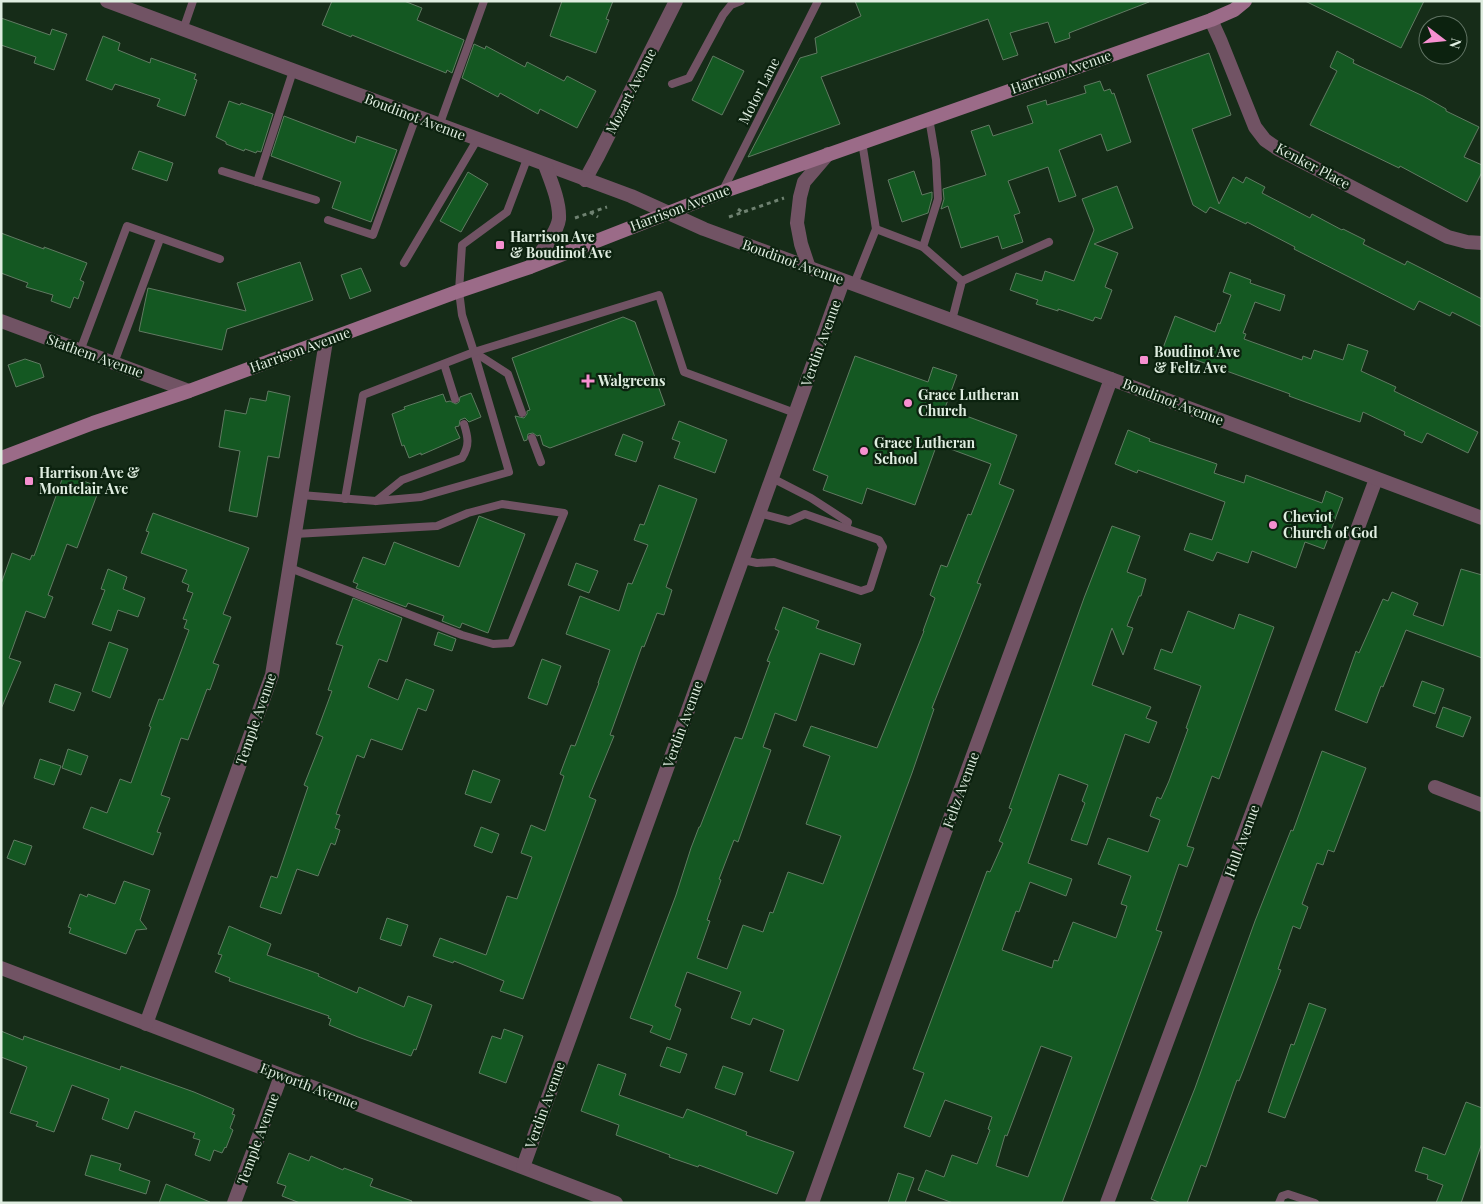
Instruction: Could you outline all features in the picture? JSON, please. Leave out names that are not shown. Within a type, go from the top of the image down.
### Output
[{"type":"main road","name":"Harrison Avenue","points":[[1,458],[93,423],[189,391],[530,267],[722,192],[1211,20],[1234,10],[1245,1]]},
{"type":"street","name":"Boudinot Avenue","points":[[106,1],[631,196],[704,229],[1482,518]]},
{"type":"street","name":"Mozart Avenue","points":[[584,180],[597,158],[676,1]]},
{"type":"street","name":"Kenker Place","points":[[1211,20],[1255,127],[1265,140],[1278,149],[1448,237],[1467,242],[1482,243]]},
{"type":"street","points":[[810,268],[801,244],[797,222],[800,197],[804,182],[828,154]]},
{"type":"street","points":[[530,267],[554,232],[558,219],[555,192],[544,165]]},
{"type":"street","name":"Verdin Avenue","points":[[523,1167],[795,414],[848,283]]},
{"type":"street","name":"Stathem Avenue","points":[[1,321],[189,391]]},
{"type":"street","name":"Temple Avenue","points":[[146,1024],[272,675],[326,341]]},
{"type":"street","name":"Feltz Avenue","points":[[812,1203],[1111,379]]},
{"type":"street","name":"Hull Avenue","points":[[1107,1203],[1376,479]]},
{"type":"street","points":[[1435,787],[1482,805]]},
{"type":"street","name":"Epworth Avenue","points":[[1,968],[616,1203]]},
{"type":"street","name":"Temple Avenue","points":[[234,1203],[281,1076]]},
{"type":"lane","points":[[183,30],[193,1]]},
{"type":"lane","points":[[439,126],[484,1]]},
{"type":"lane","points":[[672,84],[689,78],[723,16],[731,5],[741,1]]},
{"type":"lane","name":"Motor Lane","points":[[722,192],[818,1]]},
{"type":"lane","points":[[257,182],[293,71]]},
{"type":"lane","points":[[328,220],[373,235],[416,117]]},
{"type":"lane","points":[[923,247],[938,199],[936,160],[928,118]]},
{"type":"lane","points":[[404,263],[477,140]]},
{"type":"lane","points":[[848,283],[876,228],[862,142]]},
{"type":"lane","points":[[301,495],[376,501],[421,496],[509,472],[462,315],[459,292],[462,245],[507,212],[527,158]]},
{"type":"lane","points":[[222,171],[316,200]]},
{"type":"lane","points":[[80,350],[127,226],[160,239],[220,258]]},
{"type":"lane","points":[[876,228],[923,247],[962,281]]},
{"type":"lane","points":[[114,363],[160,239]]},
{"type":"lane","points":[[962,281],[1048,242]]},
{"type":"lane","points":[[952,320],[962,281]]},
{"type":"lane","points":[[345,499],[363,395],[474,352],[659,295],[684,372],[795,414]]},
{"type":"lane","points":[[474,352],[508,374],[522,413]]},
{"type":"lane","points":[[444,364],[455,399]]},
{"type":"lane","points":[[376,501],[402,480],[462,458],[467,449],[468,438],[464,424]]},
{"type":"lane","points":[[532,438],[541,462]]},
{"type":"lane","points":[[772,478],[811,498],[848,522],[846,528]]},
{"type":"lane","points":[[290,568],[462,635],[493,644],[511,643],[564,513],[502,504],[468,513],[437,526],[295,534]]},
{"type":"lane","points":[[743,560],[774,562],[861,591],[870,588],[883,547],[879,540],[804,514],[789,521],[759,513]]},
{"type":"lane","points":[[1279,1203],[1282,1196],[1288,1194],[1315,1203]]},
{"type":"path","points":[[729,217],[792,196]]},
{"type":"path","points":[[572,218],[607,207]]},
{"type":"path","points":[[738,209],[742,212]]},
{"type":"path","points":[[590,212],[598,217]]},
{"type":"building","points":[[332,1],[404,1],[422,8],[417,20],[464,40],[452,73],[447,70],[446,73],[352,35],[351,37],[322,25]]},
{"type":"building","points":[[562,1],[613,1],[606,19],[609,20],[596,53],[550,36]]},
{"type":"building","points":[[855,1],[1149,2],[1069,33],[1070,38],[1055,43],[1048,22],[1010,33],[1018,55],[1003,60],[988,19],[821,77],[840,124],[748,157],[800,58],[817,53],[815,38],[861,16]]},
{"type":"building","points":[[1305,1],[1424,1],[1401,48]]},
{"type":"building","points":[[1,18],[50,35],[52,29],[67,34],[54,70],[34,63],[36,57],[1,45]]},
{"type":"building","points":[[103,36],[120,43],[118,50],[150,63],[151,58],[196,74],[194,79],[197,80],[185,116],[157,106],[160,99],[115,84],[112,90],[86,80]]},
{"type":"building","points":[[474,44],[485,49],[486,46],[525,67],[527,62],[564,81],[567,76],[596,91],[577,128],[540,109],[538,114],[500,93],[498,97],[462,78]]},
{"type":"building","points":[[1337,51],[1354,60],[1353,63],[1423,96],[1446,109],[1446,111],[1479,127],[1464,157],[1482,165],[1482,172],[1467,202],[1400,166],[1399,168],[1310,125],[1337,71],[1330,67]]},
{"type":"building","points":[[1209,53],[1231,115],[1192,129],[1219,204],[1233,177],[1243,183],[1246,177],[1265,187],[1262,193],[1310,218],[1312,214],[1365,240],[1363,244],[1405,265],[1407,261],[1482,299],[1482,327],[1452,312],[1450,316],[1419,301],[1414,310],[1294,249],[1295,247],[1247,222],[1246,224],[1210,207],[1206,213],[1193,205],[1147,75]]},
{"type":"building","points":[[713,56],[744,71],[722,115],[692,100]]},
{"type":"building","points":[[1100,81],[1104,91],[1110,89],[1112,94],[1114,93],[1131,142],[1107,151],[1101,134],[1059,150],[1076,196],[1059,202],[1048,167],[1008,181],[1020,213],[1014,215],[1023,242],[1002,249],[998,236],[961,248],[948,206],[941,209],[944,199],[943,189],[986,175],[971,131],[989,125],[993,136],[1033,123],[1027,106],[1046,100],[1047,105],[1086,93],[1084,86]]},
{"type":"building","points":[[229,101],[273,114],[261,152],[257,151],[256,153],[245,149],[244,151],[226,144],[226,142],[216,137]]},
{"type":"building","points":[[284,116],[355,143],[357,136],[397,150],[371,222],[332,208],[341,182],[271,156]]},
{"type":"building","points":[[139,151],[173,163],[167,181],[132,169]]},
{"type":"building","points":[[914,171],[922,195],[932,192],[932,198],[928,213],[902,222],[888,180]]},
{"type":"building","points":[[468,172],[488,184],[461,232],[440,221]]},
{"type":"building","points":[[1117,186],[1133,228],[1094,244],[1118,253],[1105,287],[1112,290],[1101,319],[1095,317],[1093,321],[1036,304],[1038,300],[1010,290],[1016,273],[1042,281],[1045,271],[1074,281],[1094,230],[1082,199]]},
{"type":"building","points":[[1,233],[87,263],[80,280],[84,282],[78,299],[74,297],[70,308],[51,301],[53,295],[26,287],[28,283],[1,273]]},
{"type":"building","points":[[300,262],[313,300],[227,329],[222,350],[139,331],[148,288],[246,311],[237,283]]},
{"type":"building","points":[[361,268],[371,291],[350,299],[341,275]]},
{"type":"building","points":[[1230,272],[1251,280],[1250,283],[1285,295],[1280,311],[1255,302],[1243,333],[1246,334],[1244,339],[1302,360],[1303,356],[1311,359],[1314,350],[1343,360],[1348,344],[1368,351],[1361,371],[1396,387],[1394,391],[1478,432],[1468,453],[1427,433],[1422,443],[1404,435],[1405,432],[1363,412],[1360,422],[1289,396],[1290,394],[1163,348],[1175,316],[1215,332],[1231,295],[1223,292]]},
{"type":"building","name":"Walgreens","points":[[623,317],[635,322],[665,405],[550,448],[543,445],[540,435],[537,436],[533,433],[528,434],[527,440],[524,441],[515,416],[524,418],[527,411],[530,410],[512,358]]},
{"type":"building","points":[[855,356],[928,382],[933,367],[957,375],[945,408],[1017,435],[999,484],[1014,490],[977,583],[981,584],[932,708],[934,709],[912,773],[798,1081],[770,1071],[784,1030],[753,1018],[750,1025],[731,1018],[741,992],[687,972],[675,1006],[681,1009],[670,1040],[650,1032],[653,1026],[630,1018],[676,895],[691,848],[735,737],[742,739],[770,662],[767,661],[779,631],[775,629],[783,607],[819,621],[816,628],[861,644],[854,665],[820,653],[796,721],[775,713],[763,747],[771,750],[738,842],[734,840],[719,879],[721,880],[707,920],[710,921],[697,958],[727,969],[743,925],[763,932],[770,912],[773,913],[788,872],[823,884],[841,836],[806,824],[830,756],[803,746],[811,726],[877,748],[924,631],[935,598],[930,595],[941,565],[947,567],[968,514],[971,515],[991,464],[937,444],[915,505],[867,488],[862,504],[823,490],[828,476],[813,470]]},
{"type":"building","points":[[25,359],[40,364],[44,377],[16,387],[8,365]]},
{"type":"building","points":[[268,391],[290,396],[279,458],[268,456],[257,517],[229,511],[240,451],[219,447],[225,410],[246,414],[250,398],[266,401]]},
{"type":"building","points":[[471,393],[481,417],[469,422],[465,418],[460,420],[459,426],[455,427],[460,438],[421,455],[421,453],[409,458],[404,445],[402,446],[392,414],[405,409],[404,407],[443,394],[446,402],[450,401],[456,404],[459,402],[460,397]]},
{"type":"building","points":[[679,421],[727,440],[715,473],[674,458],[680,442],[672,439]]},
{"type":"building","points":[[1128,430],[1150,439],[1149,441],[1217,464],[1214,473],[1244,483],[1246,475],[1322,503],[1326,491],[1343,498],[1324,549],[1305,542],[1296,568],[1252,551],[1248,563],[1217,552],[1213,561],[1184,550],[1190,533],[1212,540],[1225,502],[1138,470],[1137,473],[1115,464]]},
{"type":"building","points":[[623,434],[643,442],[636,462],[615,455]]},
{"type":"building","points":[[64,474],[100,487],[77,548],[67,544],[48,595],[53,597],[45,618],[26,611],[9,658],[21,662],[1,709],[1,584],[12,553],[30,560],[32,555],[34,556]]},
{"type":"building","points":[[659,485],[697,499],[666,587],[672,590],[664,615],[657,613],[644,647],[642,646],[610,735],[614,736],[589,797],[596,800],[523,999],[500,991],[504,981],[454,961],[453,963],[433,956],[440,938],[486,955],[507,896],[517,899],[532,857],[521,853],[531,825],[545,831],[564,776],[560,774],[571,745],[575,746],[610,650],[566,634],[580,596],[619,611],[628,583],[632,584],[648,545],[634,540],[640,524],[644,525]]},
{"type":"building","points":[[153,513],[249,548],[223,614],[231,617],[213,663],[219,665],[210,690],[207,689],[188,740],[181,738],[161,795],[170,798],[157,832],[161,833],[153,855],[83,828],[91,807],[107,813],[120,779],[131,783],[159,699],[163,700],[189,630],[184,628],[187,620],[183,619],[193,593],[187,591],[189,585],[182,582],[187,570],[141,553],[149,532],[146,531]]},
{"type":"building","points":[[479,516],[525,534],[488,633],[462,623],[460,628],[442,621],[444,616],[408,603],[406,607],[356,588],[358,584],[353,582],[363,557],[385,565],[394,542],[459,567]]},
{"type":"building","points":[[1112,526],[1140,536],[1127,572],[1146,579],[1141,596],[1139,596],[1127,626],[1133,628],[1123,655],[1112,628],[1092,685],[1151,707],[1146,718],[1157,722],[1149,743],[1125,734],[1087,845],[1071,840],[1085,803],[1082,801],[1088,785],[1059,774],[1028,863],[1072,879],[1066,896],[1030,882],[1019,912],[1016,911],[1002,950],[1052,968],[1054,960],[1058,961],[1073,922],[1116,938],[1127,906],[1121,904],[1131,876],[1098,864],[1108,838],[1148,852],[1160,820],[1150,816],[1157,797],[1161,799],[1169,781],[1201,686],[1154,669],[1161,649],[1172,653],[1188,611],[1234,629],[1239,614],[1274,627],[1219,779],[1212,776],[1187,846],[1194,848],[1187,867],[1179,864],[1156,930],[1162,932],[1062,1203],[953,1203],[918,1190],[926,1170],[944,1177],[952,1155],[977,1164],[990,1130],[988,1129],[992,1117],[945,1100],[930,1137],[904,1127],[924,1073],[913,1069],[987,871],[990,872],[1003,843],[999,841],[1012,809],[1009,808],[1084,598]],"holes":[[[1041,1046],[1072,1057],[1028,1177],[996,1166],[1005,1135],[1007,1136]]]},
{"type":"building","points":[[576,563],[598,571],[589,593],[568,585]]},
{"type":"building","points":[[108,569],[127,577],[123,589],[145,598],[138,617],[118,610],[111,631],[92,624],[105,590],[101,589]]},
{"type":"building","points":[[1461,569],[1482,575],[1482,658],[1406,630],[1367,723],[1335,710],[1356,651],[1359,653],[1383,599],[1388,601],[1392,592],[1418,603],[1413,615],[1443,626]]},
{"type":"building","points":[[353,598],[402,618],[387,662],[379,659],[368,687],[398,700],[406,679],[434,690],[426,711],[418,708],[402,750],[371,739],[364,758],[357,755],[336,814],[340,815],[335,828],[340,830],[335,845],[331,843],[318,876],[297,869],[281,914],[260,907],[271,876],[277,878],[308,787],[304,785],[323,737],[316,734],[332,691],[328,690],[343,646],[336,644]]},
{"type":"building","points":[[438,632],[456,639],[452,651],[434,645]]},
{"type":"building","points":[[109,642],[128,649],[110,698],[92,691]]},
{"type":"building","points":[[542,659],[561,666],[547,705],[528,698]]},
{"type":"building","points":[[1422,681],[1444,689],[1435,714],[1413,706]]},
{"type":"building","points":[[55,684],[81,693],[74,711],[49,702]]},
{"type":"building","points":[[1443,707],[1471,717],[1463,737],[1436,727]]},
{"type":"building","points":[[68,749],[88,756],[81,775],[62,768]]},
{"type":"building","points":[[1322,751],[1366,768],[1334,852],[1328,850],[1323,865],[1317,863],[1302,904],[1308,907],[1300,929],[1293,926],[1278,969],[1281,970],[1239,1081],[1237,1080],[1206,1167],[1201,1165],[1187,1203],[1161,1203],[1151,1199],[1195,1088],[1255,921],[1291,830],[1293,831]]},
{"type":"building","points":[[40,759],[61,766],[54,785],[34,778]]},
{"type":"building","points":[[473,770],[500,780],[491,803],[465,794]]},
{"type":"building","points":[[481,827],[499,834],[492,853],[474,846]]},
{"type":"building","points":[[14,840],[32,846],[25,865],[7,858]]},
{"type":"building","points":[[124,881],[150,890],[140,920],[147,929],[136,930],[126,954],[69,933],[71,928],[68,927],[80,894],[87,897],[88,894],[115,904]]},
{"type":"building","points":[[387,918],[408,925],[401,946],[380,939]]},
{"type":"building","points":[[229,926],[271,944],[267,955],[319,974],[318,976],[357,993],[359,987],[404,1007],[408,996],[432,1005],[416,1050],[414,1049],[411,1056],[358,1037],[329,1025],[331,1019],[328,1018],[329,1016],[229,981],[230,978],[215,972],[222,955],[218,954]]},
{"type":"building","points":[[1309,1003],[1326,1009],[1285,1118],[1268,1112],[1291,1044],[1294,1045]]},
{"type":"building","points":[[504,1029],[523,1036],[506,1083],[479,1073],[492,1036],[501,1039]]},
{"type":"building","points":[[1,1031],[23,1040],[24,1036],[120,1070],[121,1066],[194,1092],[234,1109],[232,1114],[235,1115],[230,1128],[233,1130],[226,1148],[222,1153],[214,1150],[210,1161],[195,1155],[200,1140],[193,1138],[195,1133],[135,1111],[128,1129],[102,1119],[109,1099],[72,1085],[54,1132],[36,1126],[38,1122],[10,1113],[27,1067],[1,1057]]},
{"type":"building","points":[[667,1047],[687,1054],[680,1073],[660,1066]]},
{"type":"building","points":[[598,1064],[626,1074],[619,1095],[683,1118],[687,1109],[747,1132],[746,1135],[794,1152],[777,1194],[699,1165],[698,1167],[669,1157],[670,1155],[616,1135],[619,1125],[581,1111]]},
{"type":"building","points":[[723,1066],[743,1073],[735,1095],[715,1088]]},
{"type":"building","points":[[1466,1102],[1482,1108],[1482,1143],[1461,1203],[1436,1203],[1443,1185],[1427,1179],[1428,1175],[1415,1171],[1423,1147],[1445,1155]]},
{"type":"building","points":[[289,1153],[309,1161],[311,1156],[343,1170],[344,1168],[373,1179],[370,1186],[412,1201],[411,1203],[300,1203],[282,1196],[286,1186],[277,1183]]},
{"type":"building","points":[[91,1155],[121,1164],[119,1170],[150,1181],[146,1194],[85,1175]]},
{"type":"building","points":[[898,1173],[914,1178],[905,1203],[888,1203]]},
{"type":"building","points":[[166,1184],[210,1202],[210,1203],[159,1203]]},
{"type":"place","name":"Harrison Ave & Boudinot Ave","points":[[500,245]]},
{"type":"place","name":"Boudinot Ave & Feltz Ave","points":[[1144,360]]},
{"type":"place","name":"Walgreens","points":[[588,381]]},
{"type":"place","name":"Grace Lutheran Church","points":[[908,403]]},
{"type":"place","name":"Grace Lutheran School","points":[[864,451]]},
{"type":"place","name":"Harrison Ave & Montclair Ave","points":[[29,481]]},
{"type":"place","name":"Cheviot Church of God","points":[[1273,525]]}]
